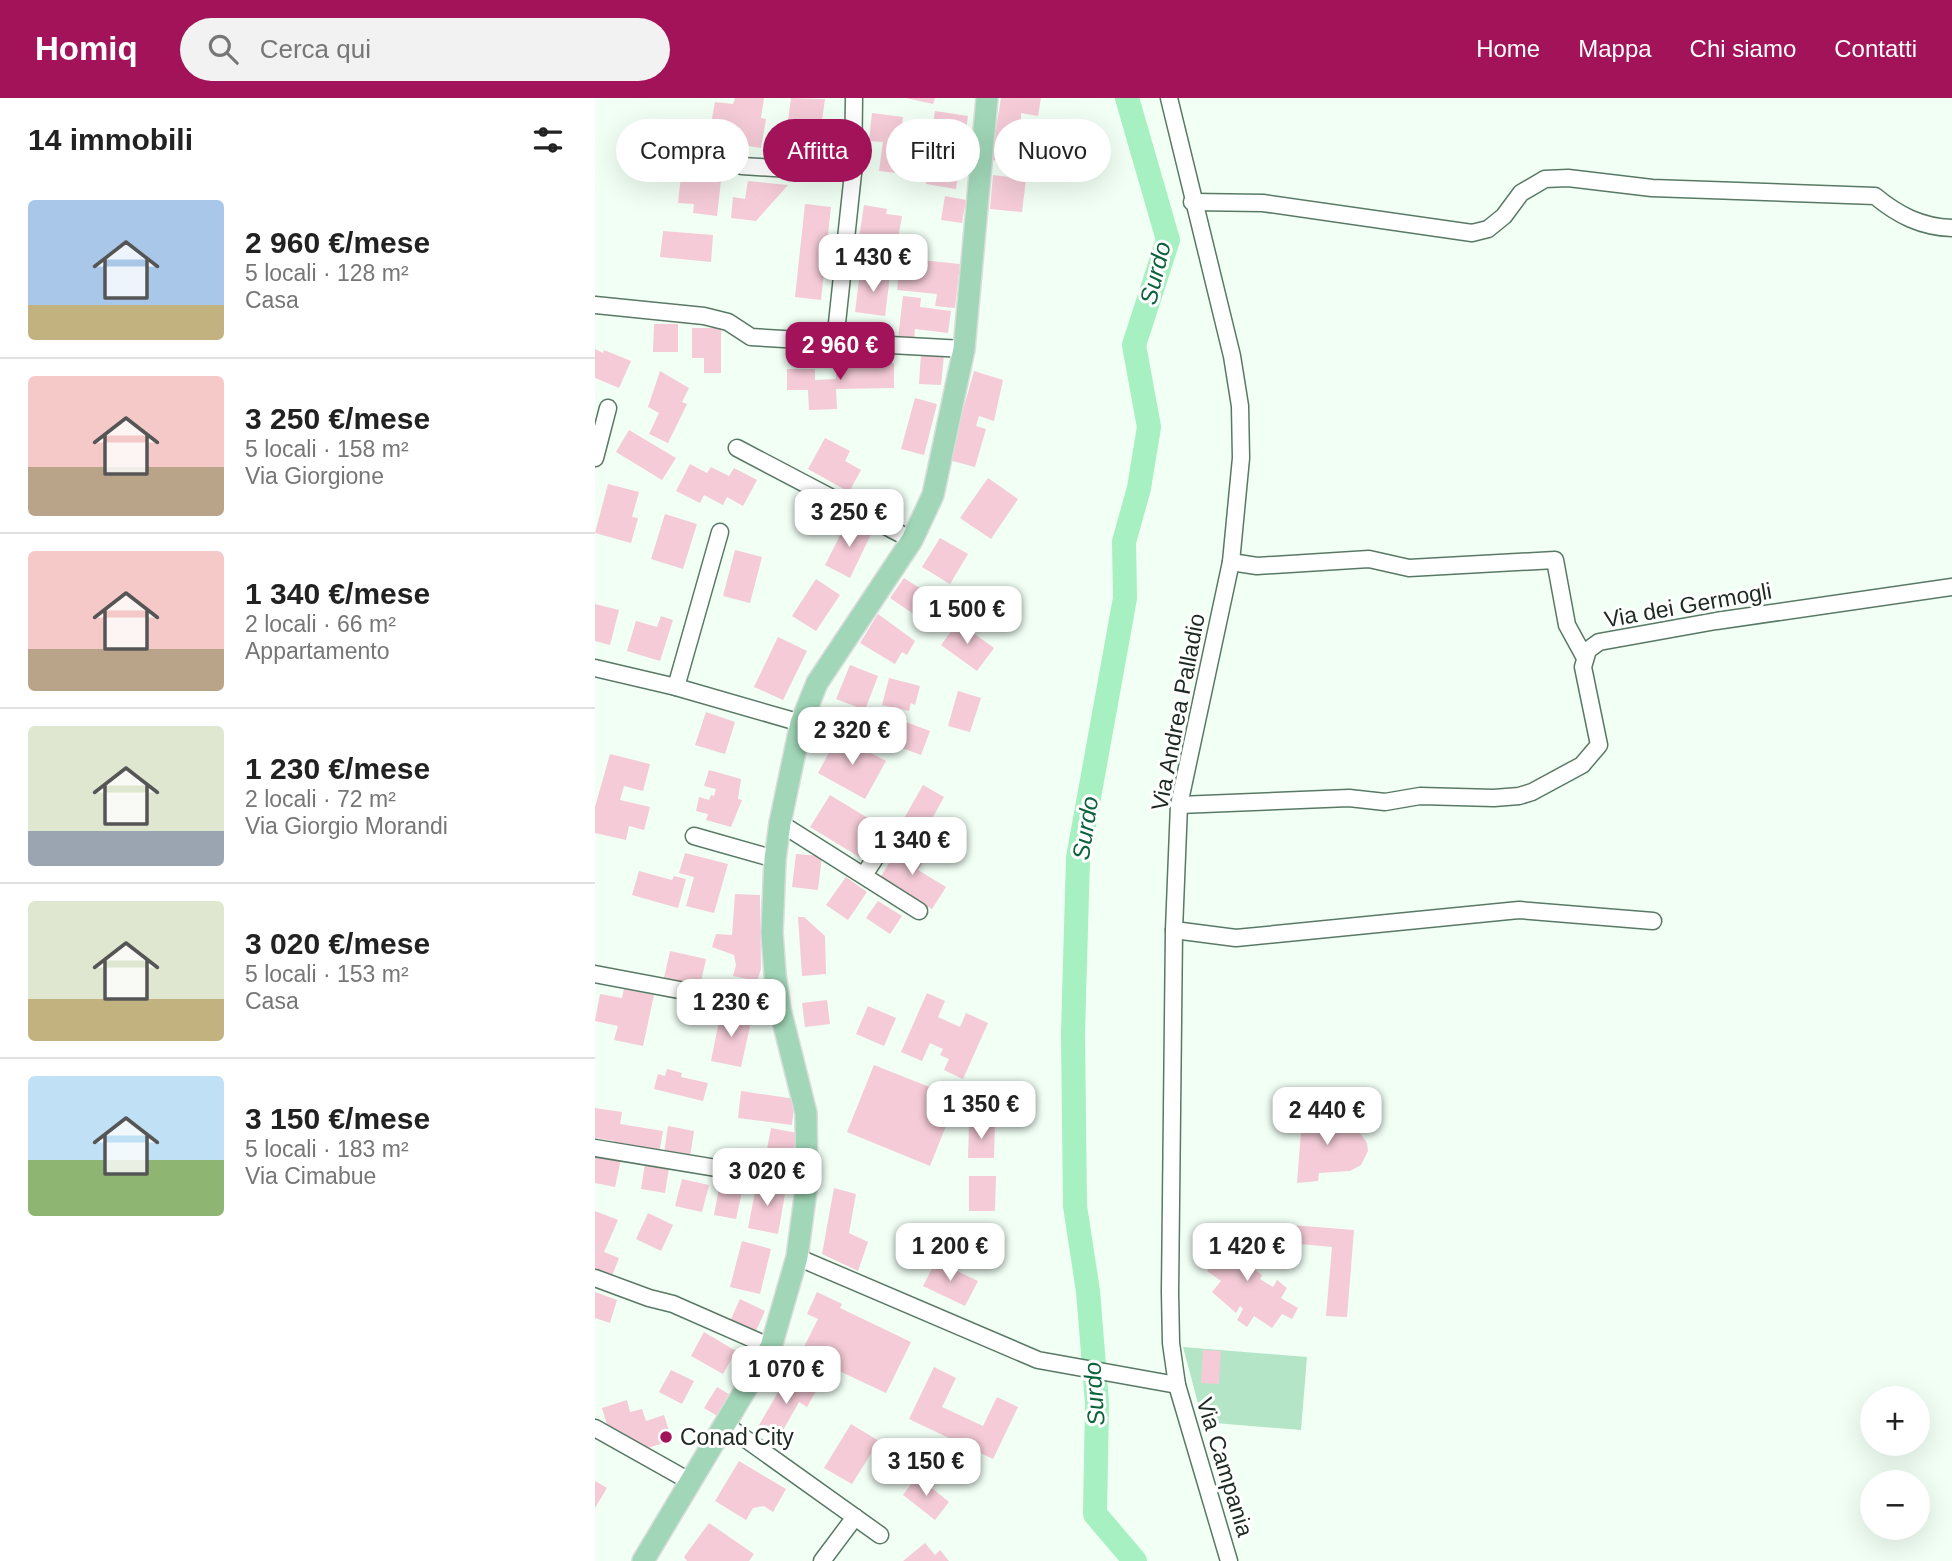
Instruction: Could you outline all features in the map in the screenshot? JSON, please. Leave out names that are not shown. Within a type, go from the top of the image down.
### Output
[{"type":"main road","points":[[643,1561],[771,1347],[797,1257],[807,1183],[806,1113],[780,1009],[772,933],[775,859],[780,823],[801,723],[817,682],[912,540],[933,495],[964,349],[988,98]]},
{"type":"street","points":[[854,98],[854,119]]},
{"type":"street","name":"Via Andrea Palladio","points":[[1169,98],[1192,202],[1232,356],[1240,406],[1241,458],[1231,562],[1179,805],[1174,930],[1170,1292],[1171,1343],[1177,1385]]},
{"type":"street","points":[[1192,202],[1263,203],[1472,233],[1488,229],[1531,185],[1545,179],[1568,178],[1652,188],[1875,196],[1904,218],[1930,226],[1952,228]]},
{"type":"street","points":[[835,342],[852,182]]},
{"type":"street","points":[[595,305],[704,316],[728,322],[751,337],[964,349]]},
{"type":"street","points":[[595,458],[608,408]]},
{"type":"street","points":[[737,448],[912,540]]},
{"type":"street","points":[[676,687],[720,532]]},
{"type":"street","points":[[1231,562],[1257,566],[1369,559],[1409,568],[1555,560],[1567,625],[1585,658]]},
{"type":"street","name":"Via dei Germogli","points":[[1179,805],[1349,798],[1385,802],[1420,796],[1495,798],[1532,792],[1583,765],[1599,745],[1583,667],[1588,650],[1599,642],[1952,587]]},
{"type":"street","points":[[595,668],[676,687],[801,723]]},
{"type":"street","points":[[780,823],[919,911]]},
{"type":"street","points":[[864,875],[893,831]]},
{"type":"street","points":[[694,836],[775,859]]},
{"type":"street","points":[[1174,930],[1236,938],[1519,910],[1653,921]]},
{"type":"street","points":[[595,974],[780,1009]]},
{"type":"street","points":[[595,1148],[807,1183]]},
{"type":"street","points":[[797,1257],[1038,1360],[1136,1380],[1177,1385]]},
{"type":"street","points":[[595,1278],[673,1304],[771,1347]]},
{"type":"street","name":"Via Campania","points":[[1177,1385],[1229,1561]]},
{"type":"street","points":[[726,1425],[880,1535]]},
{"type":"street","points":[[595,1428],[691,1482]]},
{"type":"street","points":[[822,1561],[855,1517]]},
{"type":"green space","points":[[1183,1347],[1307,1357],[1301,1430],[1203,1422]]},
{"type":"building","points":[[735,98],[764,98],[761,118],[766,119],[763,119],[761,148],[749,146],[749,119],[712,119],[715,102],[733,104]]},
{"type":"building","points":[[791,98],[825,99],[822,119],[788,119]]},
{"type":"building","points":[[906,98],[935,98],[933,104]]},
{"type":"building","points":[[1001,98],[1041,98],[1038,116],[1021,113],[1021,119],[998,119]]},
{"type":"building","points":[[935,111],[968,116],[968,119],[934,119]]},
{"type":"building","points":[[872,113],[903,117],[886,119],[886,172],[879,171],[883,142],[872,141]]},
{"type":"building","points":[[993,175],[994,182],[1026,182],[1022,212],[990,209]]},
{"type":"building","points":[[749,181],[788,185],[756,221],[731,218],[733,197],[745,199]]},
{"type":"building","points":[[680,182],[721,182],[717,216],[693,213],[694,204],[678,203]]},
{"type":"building","points":[[926,182],[957,182],[956,189]]},
{"type":"building","points":[[945,196],[966,200],[962,223],[941,220]]},
{"type":"building","points":[[805,204],[831,207],[821,300],[795,297]]},
{"type":"building","points":[[864,205],[887,209],[886,214],[902,216],[897,244],[859,238]]},
{"type":"building","points":[[663,231],[713,235],[711,262],[660,257]]},
{"type":"building","points":[[901,258],[960,264],[955,308],[935,306],[937,294],[897,290]]},
{"type":"building","points":[[860,272],[890,275],[885,316],[855,312]]},
{"type":"building","points":[[903,296],[921,298],[920,307],[951,311],[948,333],[915,329],[914,341],[898,339]]},
{"type":"building","points":[[654,324],[678,324],[678,352],[653,352]]},
{"type":"building","points":[[692,328],[721,328],[721,373],[704,373],[704,358],[692,358]]},
{"type":"building","points":[[595,349],[631,361],[619,388],[595,378]]},
{"type":"building","points":[[921,354],[944,355],[941,385],[919,384]]},
{"type":"building","points":[[894,363],[894,388],[836,389],[837,409],[809,410],[808,390],[787,390],[787,369],[815,369],[815,380],[836,379],[836,364]]},
{"type":"building","points":[[660,371],[689,388],[682,402],[687,404],[668,443],[649,434],[659,413],[648,407]]},
{"type":"building","points":[[974,371],[1003,380],[994,421],[979,416],[976,426],[986,429],[975,467],[949,460]]},
{"type":"building","points":[[915,398],[937,404],[924,455],[901,449]]},
{"type":"building","points":[[629,430],[676,458],[662,480],[616,452]]},
{"type":"building","points":[[825,438],[850,451],[845,461],[861,470],[849,492],[808,469]]},
{"type":"building","points":[[690,464],[707,473],[711,467],[729,476],[734,468],[757,480],[743,506],[727,497],[723,505],[704,495],[700,503],[676,491]]},
{"type":"building","points":[[988,478],[1018,499],[991,539],[960,518]]},
{"type":"building","points":[[608,484],[639,492],[632,517],[638,518],[631,543],[595,533]]},
{"type":"building","points":[[665,514],[697,524],[683,569],[651,559]]},
{"type":"building","points":[[848,520],[872,532],[850,578],[825,565]]},
{"type":"building","points":[[940,538],[968,554],[950,584],[922,567]]},
{"type":"building","points":[[735,550],[762,557],[750,603],[723,596]]},
{"type":"building","points":[[904,578],[929,594],[915,615],[890,598]]},
{"type":"building","points":[[816,579],[840,595],[816,631],[792,616]]},
{"type":"building","points":[[595,604],[619,610],[610,645],[595,641]]},
{"type":"building","points":[[878,614],[915,641],[907,655],[902,652],[895,664],[860,643]]},
{"type":"building","points":[[661,616],[673,620],[660,661],[627,651],[636,621],[657,627]]},
{"type":"building","points":[[958,622],[994,648],[977,671],[941,645]]},
{"type":"building","points":[[778,637],[807,651],[783,700],[754,687]]},
{"type":"building","points":[[850,665],[878,676],[865,710],[836,699]]},
{"type":"building","points":[[889,678],[920,686],[915,705],[911,703],[909,711],[882,705]]},
{"type":"building","points":[[958,691],[981,698],[970,732],[948,726]]},
{"type":"building","points":[[706,712],[735,722],[725,754],[695,745]]},
{"type":"building","points":[[895,718],[930,731],[921,755],[886,742]]},
{"type":"building","points":[[838,736],[886,761],[865,799],[818,773]]},
{"type":"building","points":[[610,754],[650,764],[643,791],[624,786],[620,800],[650,807],[644,830],[629,826],[626,840],[595,833],[595,807]]},
{"type":"building","points":[[709,770],[741,779],[738,799],[742,800],[731,827],[706,820],[708,814],[696,811],[699,797],[709,800],[711,795],[714,796],[716,789],[704,786]]},
{"type":"building","points":[[923,785],[944,797],[923,835],[902,822]]},
{"type":"building","points":[[830,795],[881,826],[861,858],[810,827]]},
{"type":"building","points":[[902,842],[926,857],[918,870],[946,887],[932,909],[880,878]]},
{"type":"building","points":[[685,853],[728,864],[714,913],[686,906],[694,877],[679,873]]},
{"type":"building","points":[[796,854],[822,856],[818,890],[792,887]]},
{"type":"building","points":[[639,871],[672,880],[674,876],[686,879],[678,908],[632,895]]},
{"type":"building","points":[[846,877],[867,892],[848,920],[826,905]]},
{"type":"building","points":[[735,894],[760,895],[761,969],[757,981],[733,976],[736,965],[734,955],[712,947],[716,934],[732,935]]},
{"type":"building","points":[[878,901],[902,916],[890,934],[866,918]]},
{"type":"building","points":[[798,917],[804,917],[825,936],[826,974],[802,976]]},
{"type":"building","points":[[670,951],[706,959],[700,986],[664,978]]},
{"type":"building","points":[[624,989],[654,995],[643,1046],[614,1040],[618,1026],[595,1021],[600,994],[622,998]]},
{"type":"building","points":[[927,993],[945,1001],[938,1017],[960,1027],[966,1013],[988,1023],[963,1079],[944,1070],[949,1059],[940,1055],[943,1049],[930,1043],[922,1061],[901,1052]]},
{"type":"building","points":[[827,1000],[830,1024],[805,1027],[802,1003]]},
{"type":"building","points":[[868,1006],[896,1018],[884,1046],[856,1034]]},
{"type":"building","points":[[721,1011],[752,1017],[741,1067],[711,1061]]},
{"type":"building","points":[[874,1065],[957,1098],[930,1166],[847,1132]]},
{"type":"building","points":[[667,1069],[682,1073],[681,1077],[708,1083],[703,1101],[654,1089],[658,1074],[665,1076]]},
{"type":"building","points":[[741,1091],[795,1099],[792,1125],[738,1118]]},
{"type":"building","points":[[1303,1106],[1325,1112],[1324,1119],[1360,1133],[1367,1143],[1368,1151],[1361,1165],[1350,1171],[1319,1173],[1318,1181],[1297,1183]]},
{"type":"building","points":[[595,1108],[622,1112],[620,1124],[663,1131],[659,1154],[613,1146],[614,1141],[595,1138]]},
{"type":"building","points":[[969,1124],[995,1124],[994,1158],[968,1158]]},
{"type":"building","points":[[668,1126],[694,1131],[690,1157],[664,1153]]},
{"type":"building","points":[[771,1128],[797,1133],[789,1176],[763,1171]]},
{"type":"building","points":[[595,1153],[621,1159],[615,1187],[595,1183]]},
{"type":"building","points":[[645,1164],[669,1168],[665,1193],[641,1189]]},
{"type":"building","points":[[969,1176],[996,1176],[995,1211],[969,1211]]},
{"type":"building","points":[[682,1179],[709,1185],[702,1212],[675,1206]]},
{"type":"building","points":[[757,1182],[786,1188],[778,1234],[748,1228]]},
{"type":"building","points":[[720,1183],[743,1187],[736,1219],[714,1215]]},
{"type":"building","points":[[834,1188],[856,1194],[849,1233],[868,1242],[858,1271],[822,1254]]},
{"type":"building","points":[[595,1211],[618,1220],[604,1252],[619,1258],[612,1276],[595,1269]]},
{"type":"building","points":[[648,1213],[673,1225],[661,1251],[636,1239]]},
{"type":"building","points":[[1291,1225],[1354,1230],[1347,1317],[1326,1316],[1332,1247],[1289,1243]]},
{"type":"building","points":[[1220,1231],[1235,1242],[1243,1233],[1254,1240],[1250,1245],[1265,1254],[1255,1270],[1262,1275],[1260,1279],[1273,1287],[1277,1280],[1287,1288],[1281,1298],[1298,1308],[1292,1319],[1282,1314],[1272,1328],[1254,1316],[1247,1327],[1237,1320],[1243,1309],[1240,1306],[1236,1313],[1212,1292],[1221,1281],[1207,1271],[1222,1251],[1211,1241]]},
{"type":"building","points":[[742,1241],[771,1249],[760,1294],[730,1287]]},
{"type":"building","points":[[936,1261],[978,1281],[965,1306],[923,1286]]},
{"type":"building","points":[[595,1292],[617,1300],[610,1323],[595,1318]]},
{"type":"building","points":[[817,1292],[842,1304],[840,1308],[911,1342],[886,1393],[801,1353],[818,1319],[807,1314]]},
{"type":"building","points":[[740,1299],[765,1311],[755,1333],[730,1321]]},
{"type":"building","points":[[704,1332],[736,1351],[723,1374],[691,1356]]},
{"type":"building","points":[[1203,1350],[1221,1351],[1219,1384],[1201,1383]]},
{"type":"building","points":[[934,1367],[956,1378],[942,1407],[983,1426],[997,1397],[1018,1407],[993,1459],[909,1419]]},
{"type":"building","points":[[671,1370],[694,1381],[682,1404],[659,1392]]},
{"type":"building","points":[[788,1375],[816,1391],[807,1407],[799,1402],[778,1439],[758,1427]]},
{"type":"building","points":[[717,1387],[732,1396],[719,1417],[704,1408]]},
{"type":"building","points":[[627,1400],[630,1412],[642,1409],[646,1421],[664,1415],[672,1440],[645,1449],[608,1428],[602,1408]]},
{"type":"building","points":[[851,1424],[879,1441],[852,1484],[824,1468]]},
{"type":"building","points":[[739,1461],[786,1489],[773,1512],[764,1506],[753,1508],[746,1520],[715,1501]]},
{"type":"building","points":[[917,1476],[949,1502],[935,1520],[903,1495]]},
{"type":"building","points":[[595,1481],[607,1488],[595,1508]]},
{"type":"building","points":[[709,1523],[754,1554],[749,1561],[687,1561],[684,1557]]},
{"type":"building","points":[[925,1543],[935,1555],[940,1550],[949,1561],[903,1561]]},
{"type":"waterway","name":"Surdo","points":[[1127,98],[1168,240],[1134,345],[1149,427],[1139,488],[1124,542],[1125,598],[1078,858],[1073,1033],[1075,1206],[1088,1291],[1097,1403],[1095,1514],[1135,1561]]},
{"type":"place","name":"Conad City","points":[[666,1437]]}]
